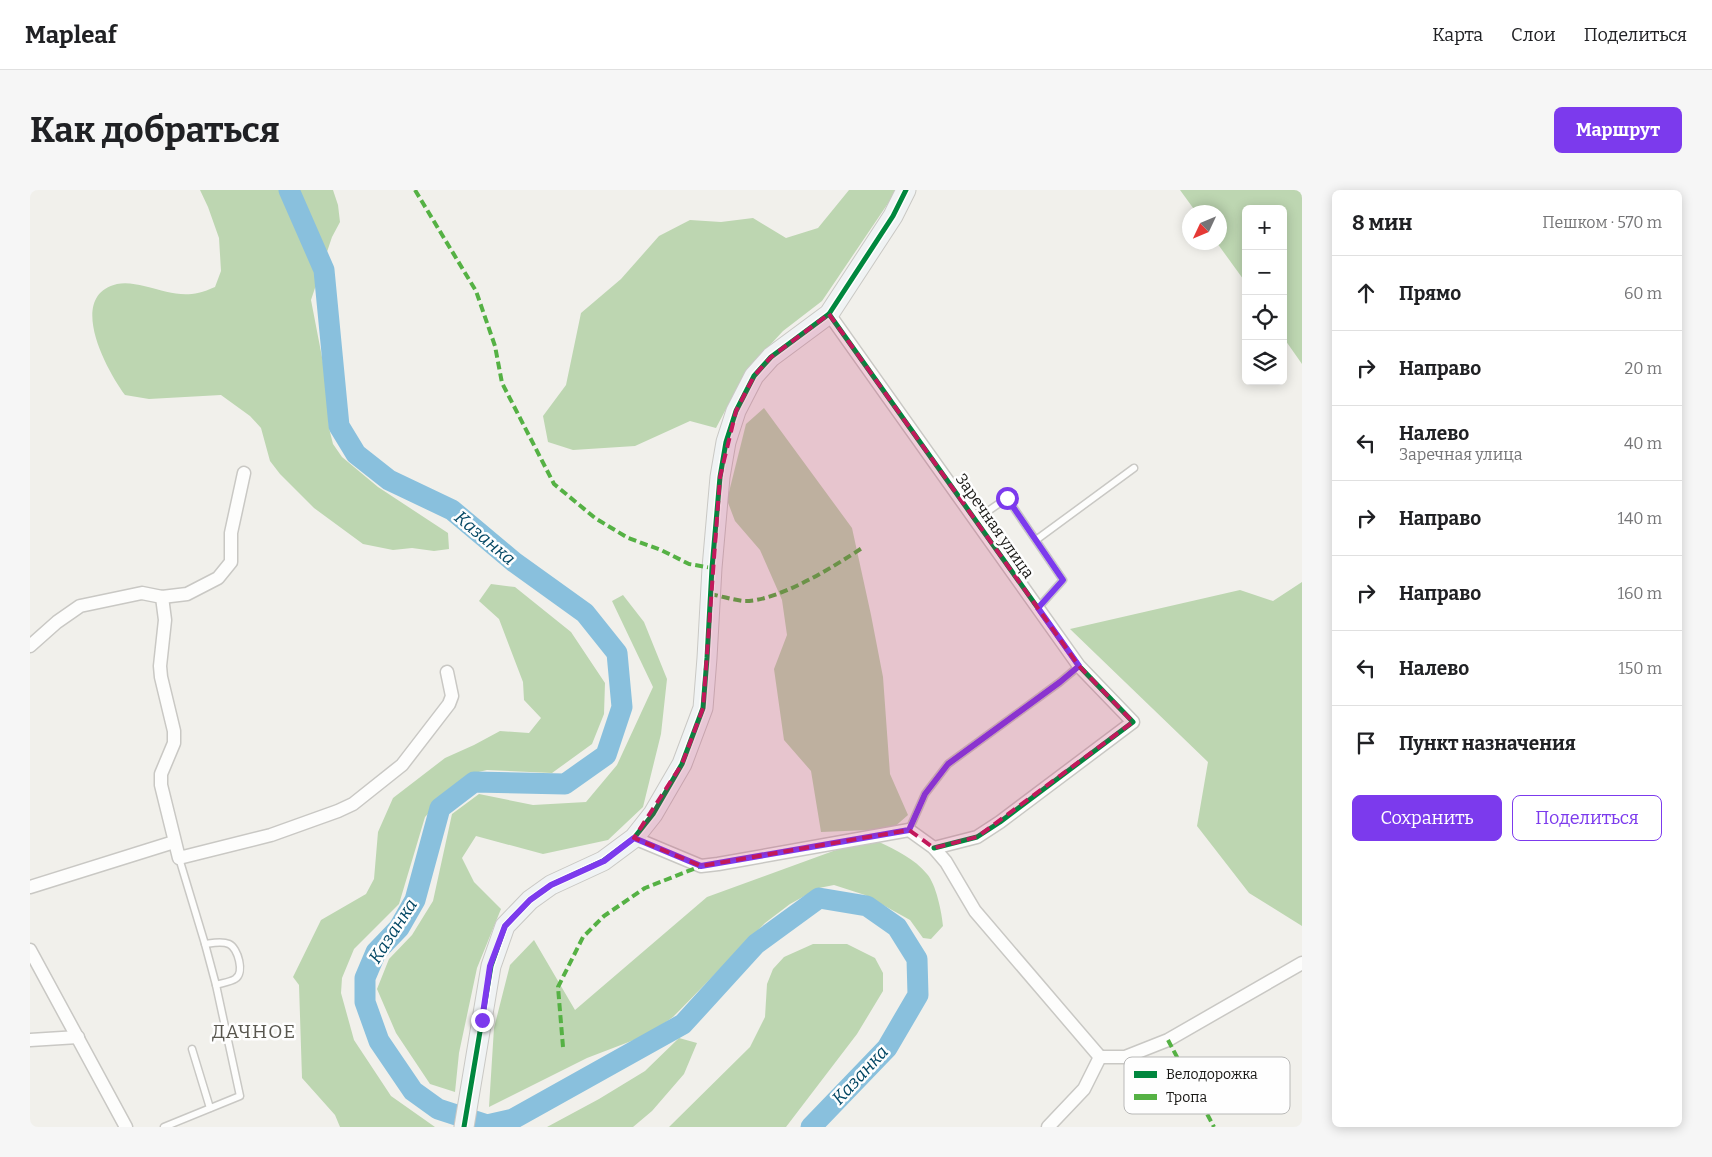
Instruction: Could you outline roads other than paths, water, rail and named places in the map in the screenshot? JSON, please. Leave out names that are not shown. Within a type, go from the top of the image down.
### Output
[{"type":"street","points":[[464,1127],[490,966],[505,926],[530,900],[551,885],[604,861],[634,838],[653,814],[682,764],[703,708],[720,477],[726,442],[736,411],[754,376],[772,357],[829,314],[893,216],[906,190]]},
{"type":"street","name":"Заречная улица","points":[[829,314],[1079,666],[1133,722],[1000,822],[977,837],[934,848]]},
{"type":"street","points":[[30,646],[57,622],[80,606],[142,593],[162,597],[187,594],[218,578],[231,562],[231,533],[244,473]]},
{"type":"street","points":[[162,597],[165,620],[160,672],[174,731],[174,743],[161,774],[161,785],[179,858],[271,835],[338,811],[362,798],[402,765],[449,704],[452,696],[448,672]]},
{"type":"street","points":[[634,838],[701,866],[909,830],[934,848],[946,862],[975,912],[1100,1057],[1125,1057],[1168,1040],[1302,963]]},
{"type":"street","points":[[30,887],[174,842]]},
{"type":"street","points":[[30,950],[126,1127]]},
{"type":"street","points":[[30,1040],[78,1037]]},
{"type":"street","points":[[1048,1127],[1084,1090],[1100,1057]]},
{"type":"lane","points":[[1036,540],[1134,468]]},
{"type":"lane","points":[[975,520],[1007,498],[1063,580],[1038,608]]},
{"type":"lane","points":[[909,830],[925,794],[948,764],[1079,666]]},
{"type":"lane","points":[[164,1127],[240,1096],[206,944],[179,858]]},
{"type":"lane","points":[[206,944],[224,942],[231,945],[236,950],[241,970],[240,975],[236,979],[216,985]]},
{"type":"lane","points":[[192,1049],[210,1108]]},
{"type":"waterway","name":"Казанка","points":[[289,190],[324,270],[339,426],[356,454],[389,480],[452,510],[514,562],[585,613],[617,653],[622,707],[606,755],[565,784],[474,782],[440,808],[415,900],[399,928],[376,952],[365,978],[365,1002],[379,1041],[413,1091],[438,1109],[487,1125],[513,1119],[683,1024],[756,944],[819,898],[867,906],[897,927],[917,959],[918,995],[887,1048],[811,1127]]},
{"type":"district","name":"ДАЧНОЕ","points":[[254,1031]]}]
